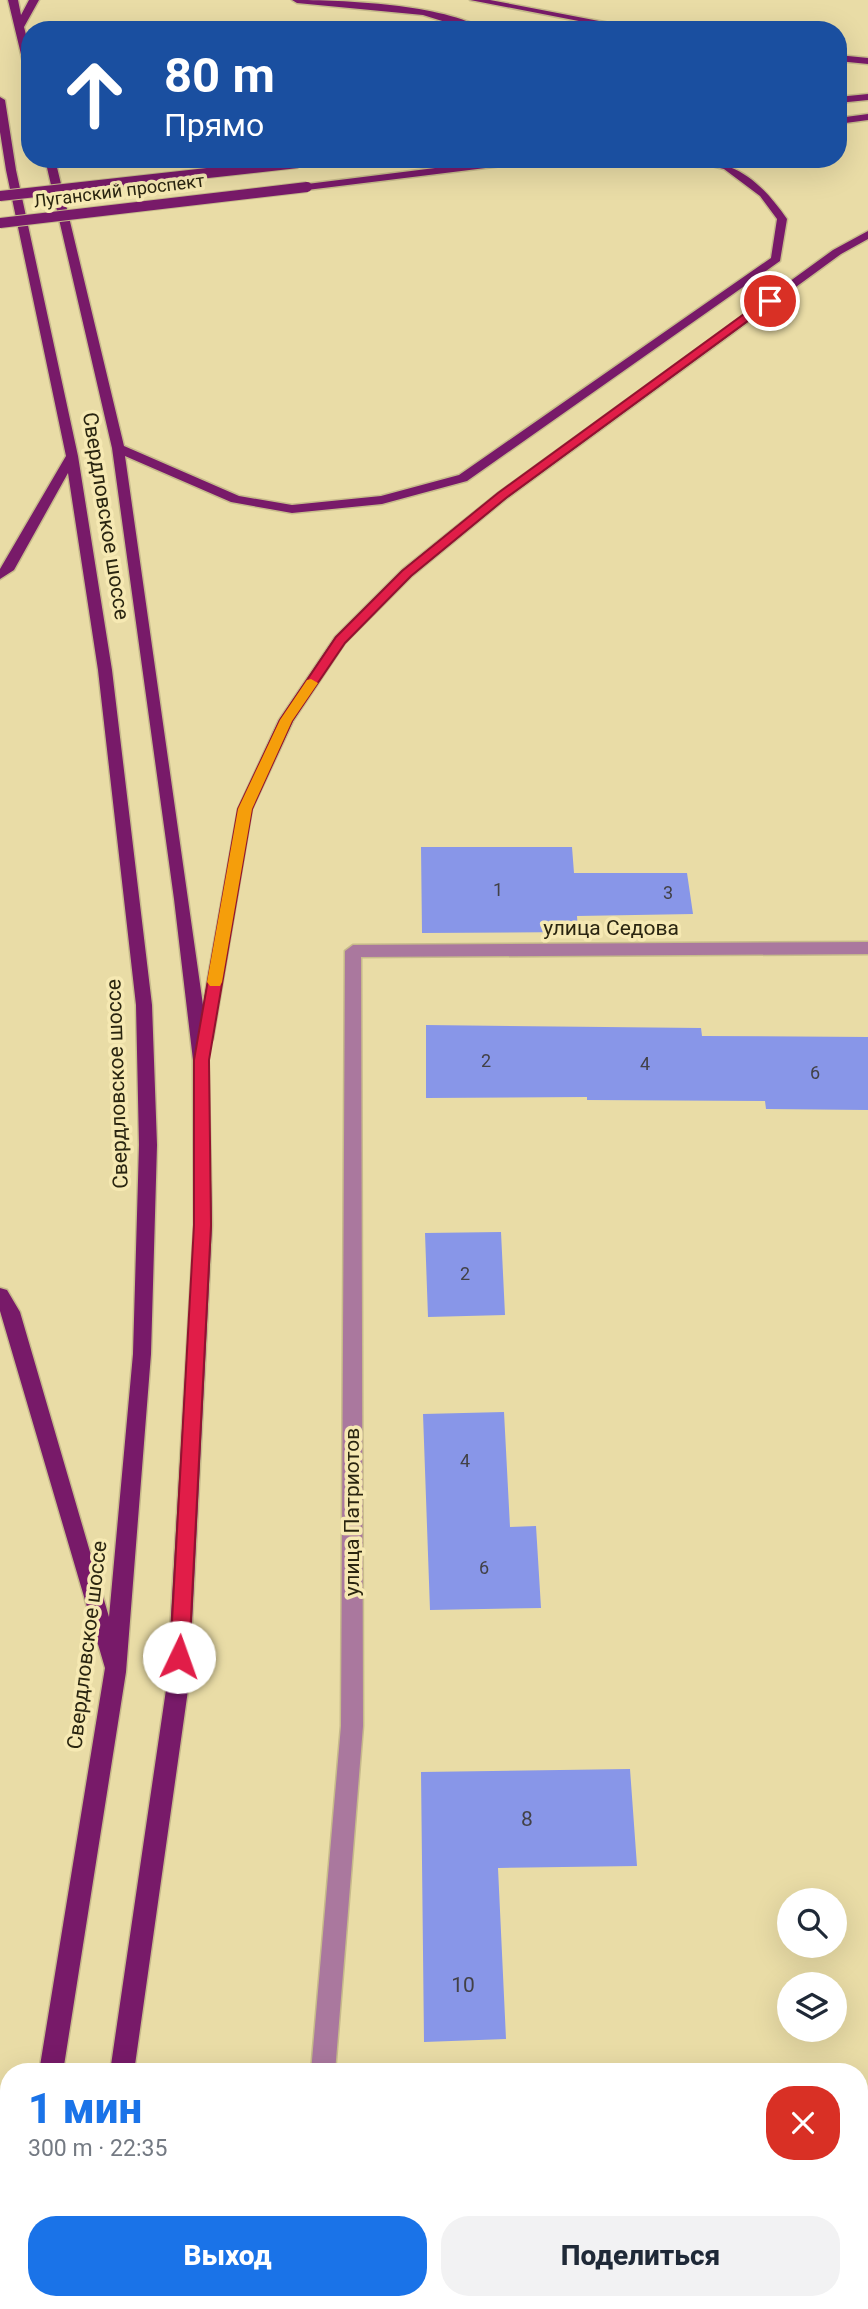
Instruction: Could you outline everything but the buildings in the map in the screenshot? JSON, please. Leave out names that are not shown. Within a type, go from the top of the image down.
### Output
[{"type":"main road","points":[[13,0],[21,35]]},
{"type":"main road","points":[[22,21],[34,0]]},
{"type":"main road","points":[[297,0],[425,12],[453,21]]},
{"type":"main road","points":[[475,0],[592,21]]},
{"type":"main road","points":[[19,27],[21,23]]},
{"type":"main road","points":[[847,59],[868,61]]},
{"type":"main road","points":[[847,99],[868,97]]},
{"type":"main road","name":"Свердловское шоссе","points":[[0,100],[11,170],[72,456],[105,670],[144,1005],[148,1145],[142,1354],[115,1672],[52,2063]]},
{"type":"main road","points":[[847,120],[868,117]]},
{"type":"main road","name":"Свердловское шоссе","points":[[52,168],[118,448],[183,899],[201,1060],[203,1225],[178,1683],[123,2063]]},
{"type":"main road","points":[[0,196],[253,168]]},
{"type":"main road","name":"Луганский проспект","points":[[0,223],[461,168]]},
{"type":"main road","points":[[118,448],[236,499],[292,509],[382,500],[463,478],[776,259],[782,219],[764,194],[728,168]]},
{"type":"main road","points":[[201,1060],[245,809],[286,720],[340,640],[407,573],[502,496],[837,252],[868,233]]},
{"type":"main road","points":[[0,575],[7,570],[72,456]]},
{"type":"main road","points":[[0,1296],[11,1312],[115,1672]]},
{"type":"street","name":"улица Седова","points":[[353,951],[868,948]]},
{"type":"street","name":"улица Патриотов","points":[[324,2063],[352,1726],[353,951]]},
{"type":"slow traffic","points":[[215,982],[245,809],[286,720],[311,683]]},
{"type":"route","points":[[179,1657],[203,1225],[201,1060],[245,809],[286,720],[340,640],[407,573],[502,496],[770,301]]}]
